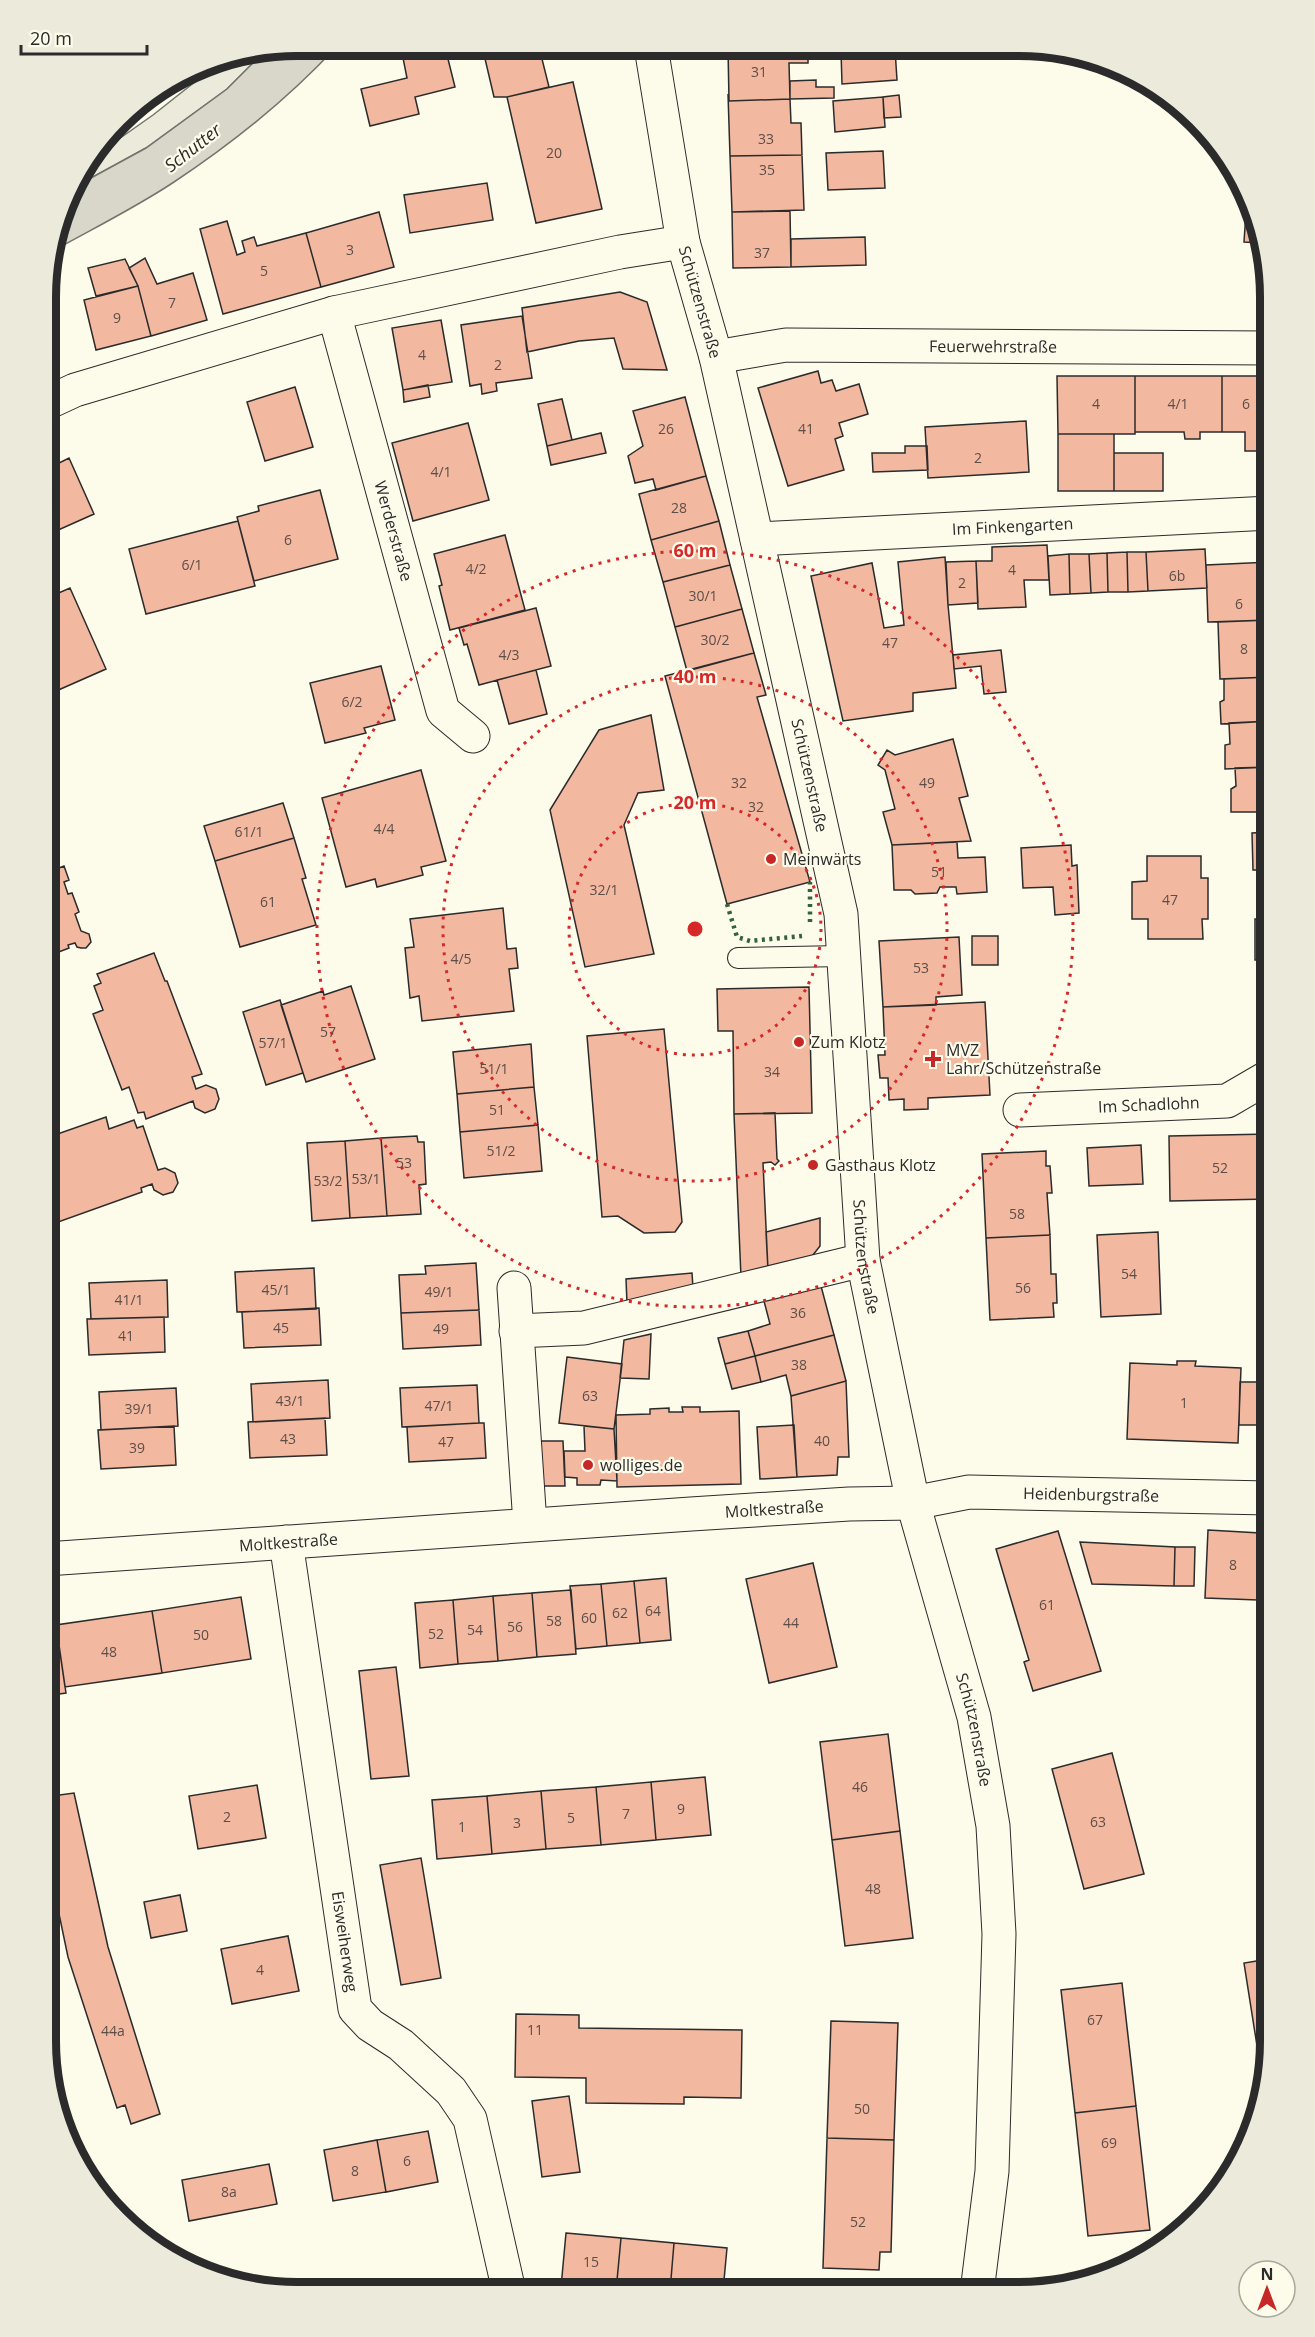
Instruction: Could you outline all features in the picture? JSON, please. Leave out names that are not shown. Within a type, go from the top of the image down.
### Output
[{"type":"street","name":"Schützenstraße","points":[[653,56],[684,242],[716,357],[841,914],[863,1260],[913,1503],[974,1717],[993,1826],[999,1934],[992,2170],[978,2282]]},
{"type":"street","points":[[56,399],[75,390],[334,313],[620,252],[684,242]]},
{"type":"street","name":"Werderstraße","points":[[334,313],[443,711],[473,736]]},
{"type":"street","name":"Feuerwehrstraße","points":[[716,357],[786,345],[1260,348]]},
{"type":"street","name":"Im Finkengarten","points":[[757,539],[1260,514]]},
{"type":"street","name":"Im Schadlohn","points":[[1020,1110],[1227,1101],[1260,1082]]},
{"type":"street","points":[[516,1331],[584,1328],[863,1260]]},
{"type":"street","points":[[514,1288],[530,1524]]},
{"type":"street","name":"Heidenburgstraße","points":[[913,1503],[969,1492],[1260,1498]]},
{"type":"street","name":"Moltkestraße","points":[[56,1558],[530,1524],[849,1504],[913,1503]]},
{"type":"street","name":"Eisweiherweg","points":[[286,1542],[355,2009],[370,2025],[401,2045],[451,2091],[470,2119],[507,2282]]},
{"type":"lane","points":[[738,958],[843,956]]},
{"type":"shaded area","points":[[257,59],[227,89],[146,148],[85,181],[107,147],[206,73]]},
{"type":"water","name":"Schutter","points":[[281,56],[328,56],[281,101],[218,151],[144,201],[61,247],[68,219],[85,181],[146,148],[227,89],[257,59]]},
{"type":"building","points":[[447,56],[455,87],[415,97],[419,114],[370,126],[361,89],[407,78],[403,58]]},
{"type":"building","points":[[484,56],[541,56],[549,87],[507,97],[494,97]]},
{"type":"building","points":[[728,56],[808,56],[808,63],[789,63],[790,99],[729,101]]},
{"type":"building","points":[[841,56],[895,56],[897,80],[842,84]]},
{"type":"building","points":[[816,80],[816,87],[834,87],[834,98],[790,99],[790,81]]},
{"type":"building","points":[[573,82],[602,209],[536,223],[507,97]]},
{"type":"building","points":[[728,94],[729,101],[790,99],[791,123],[801,123],[802,155],[730,156]]},
{"type":"building","points":[[899,95],[901,117],[884,118],[883,97]]},
{"type":"building","points":[[883,97],[885,127],[835,132],[833,101]]},
{"type":"building","points":[[883,151],[885,188],[828,190],[826,153]]},
{"type":"building","points":[[802,155],[804,210],[732,212],[730,156]]},
{"type":"building","points":[[487,183],[493,220],[410,233],[404,195]]},
{"type":"building","points":[[790,211],[791,267],[733,268],[732,212]]},
{"type":"building","points":[[379,212],[394,267],[321,287],[306,233]]},
{"type":"building","points":[[1246,216],[1253,243],[1244,242]]},
{"type":"building","points":[[227,221],[237,255],[245,252],[242,241],[254,237],[257,246],[306,233],[321,287],[223,314],[200,229]]},
{"type":"building","points":[[865,237],[866,265],[791,267],[791,239]]},
{"type":"building","points":[[145,258],[157,284],[193,273],[207,320],[151,336],[138,286],[129,268]]},
{"type":"building","points":[[125,259],[138,286],[96,296],[88,268]]},
{"type":"building","points":[[138,286],[151,336],[96,350],[84,300]]},
{"type":"building","points":[[620,292],[647,302],[667,370],[623,369],[614,338],[579,341],[527,352],[522,308]]},
{"type":"building","points":[[522,316],[532,378],[496,383],[497,391],[482,394],[481,384],[470,386],[461,325]]},
{"type":"building","points":[[441,320],[452,382],[403,390],[392,328]]},
{"type":"building","points":[[818,371],[821,383],[832,380],[836,391],[859,384],[868,414],[839,423],[843,436],[835,439],[844,470],[788,486],[758,388]]},
{"type":"building","points":[[1057,376],[1135,376],[1135,434],[1058,434]]},
{"type":"building","points":[[1135,376],[1222,376],[1222,432],[1200,432],[1200,439],[1185,439],[1184,432],[1135,432]]},
{"type":"building","points":[[1222,376],[1260,376],[1260,451],[1245,451],[1245,432],[1222,432]]},
{"type":"building","points":[[428,385],[430,397],[404,402],[403,390]]},
{"type":"building","points":[[295,387],[313,447],[265,461],[247,402]]},
{"type":"building","points":[[685,397],[706,476],[656,490],[653,479],[635,483],[628,456],[643,446],[633,411]]},
{"type":"building","points":[[562,399],[572,440],[547,446],[538,404]]},
{"type":"building","points":[[1026,421],[1029,472],[928,478],[925,427]]},
{"type":"building","points":[[468,423],[489,500],[413,521],[392,443]]},
{"type":"building","points":[[601,433],[606,453],[551,465],[547,446]]},
{"type":"building","points":[[1058,434],[1114,434],[1114,491],[1058,491]]},
{"type":"building","points":[[905,446],[927,446],[928,470],[873,472],[872,453],[905,453]]},
{"type":"building","points":[[1114,453],[1163,453],[1163,491],[1114,491]]},
{"type":"building","points":[[69,458],[94,514],[56,531],[56,464]]},
{"type":"building","points":[[706,476],[719,521],[651,540],[639,494]]},
{"type":"building","points":[[320,490],[338,559],[254,581],[237,517],[259,511],[258,506]]},
{"type":"building","points":[[238,521],[255,586],[146,614],[129,549]]},
{"type":"building","points":[[719,521],[730,565],[663,582],[651,540]]},
{"type":"building","points":[[505,535],[525,610],[450,630],[434,554]]},
{"type":"building","points":[[1047,545],[1049,580],[1024,580],[1026,607],[978,609],[976,561],[992,561],[992,547]]},
{"type":"building","points":[[1205,549],[1207,588],[1148,591],[1146,552]]},
{"type":"building","points":[[1127,552],[1128,592],[1108,592],[1107,553]]},
{"type":"building","points":[[1127,552],[1146,552],[1148,591],[1128,592]]},
{"type":"building","points":[[1107,553],[1108,592],[1091,593],[1089,554]]},
{"type":"building","points":[[1069,554],[1070,594],[1050,595],[1048,556]]},
{"type":"building","points":[[1069,554],[1089,554],[1091,593],[1070,594]]},
{"type":"building","points":[[945,557],[956,688],[913,693],[913,711],[843,721],[811,576],[872,563],[884,628],[904,625],[898,562]]},
{"type":"building","points":[[976,561],[978,603],[948,605],[946,562]]},
{"type":"building","points":[[1260,562],[1260,620],[1208,622],[1206,565]]},
{"type":"building","points":[[730,565],[742,609],[675,627],[663,582]]},
{"type":"building","points":[[70,588],[106,669],[56,691],[56,594]]},
{"type":"building","points":[[536,608],[551,666],[479,685],[467,644],[464,645],[459,628]]},
{"type":"building","points":[[742,609],[754,653],[687,671],[675,627]]},
{"type":"building","points":[[1260,620],[1260,677],[1220,679],[1218,622]]},
{"type":"building","points":[[1001,650],[1006,692],[984,694],[981,666],[954,669],[953,655]]},
{"type":"building","points":[[754,653],[766,695],[757,697],[810,882],[727,904],[665,676]]},
{"type":"building","points":[[381,666],[395,720],[364,728],[366,733],[325,743],[310,683]]},
{"type":"building","points":[[536,670],[547,714],[509,724],[497,680]]},
{"type":"building","points":[[1260,677],[1260,722],[1221,724],[1220,702],[1224,700],[1224,679]]},
{"type":"building","points":[[651,715],[664,790],[638,793],[624,825],[654,954],[585,967],[550,810],[599,730]]},
{"type":"building","points":[[1260,721],[1260,767],[1225,769],[1225,745],[1230,744],[1229,723]]},
{"type":"building","points":[[953,739],[968,796],[959,798],[971,841],[892,845],[883,812],[895,809],[885,770],[878,765],[887,750],[895,755]]},
{"type":"building","points":[[1260,767],[1260,813],[1231,812],[1231,789],[1236,786],[1235,768]]},
{"type":"building","points":[[421,770],[446,861],[421,867],[423,875],[377,887],[375,879],[346,887],[322,798]]},
{"type":"building","points":[[283,803],[294,838],[215,861],[204,826]]},
{"type":"building","points":[[1252,833],[1260,833],[1260,870],[1253,870]]},
{"type":"building","points":[[294,838],[306,878],[302,879],[316,925],[240,947],[215,861]]},
{"type":"building","points":[[957,842],[958,858],[985,857],[987,892],[957,894],[956,887],[940,887],[937,893],[915,894],[911,890],[894,890],[892,845]]},
{"type":"building","points":[[1071,845],[1072,866],[1077,865],[1079,913],[1055,915],[1053,887],[1023,888],[1021,848]]},
{"type":"building","points":[[1147,856],[1201,856],[1201,878],[1208,878],[1208,919],[1202,919],[1203,939],[1148,939],[1148,919],[1132,919],[1132,882],[1147,881]]},
{"type":"building","points":[[64,866],[69,880],[64,882],[68,894],[72,893],[79,912],[75,914],[81,931],[89,934],[91,942],[86,948],[77,947],[75,943],[56,953],[56,869]]},
{"type":"building","points":[[503,908],[507,949],[516,948],[518,968],[509,969],[514,1011],[422,1021],[419,996],[410,998],[405,948],[414,947],[410,919]]},
{"type":"building","points":[[1255,919],[1260,919],[1260,960],[1255,960]]},
{"type":"building","points":[[972,936],[998,936],[998,965],[972,965]]},
{"type":"building","points":[[959,937],[962,995],[936,997],[936,1005],[883,1007],[879,941]]},
{"type":"building","points":[[154,953],[202,1074],[192,1077],[196,1089],[206,1085],[216,1089],[219,1099],[215,1109],[205,1113],[195,1108],[193,1101],[146,1119],[144,1112],[138,1113],[129,1087],[122,1090],[93,1014],[103,1010],[94,986],[101,983],[97,974]]},
{"type":"building","points":[[351,986],[375,1059],[306,1082],[281,1005],[323,991],[324,995]]},
{"type":"building","points":[[809,987],[812,1113],[734,1114],[733,1031],[718,1031],[717,989]]},
{"type":"building","points":[[280,1000],[303,1073],[266,1085],[243,1012]]},
{"type":"building","points":[[985,1002],[990,1095],[928,1098],[928,1109],[904,1110],[904,1099],[889,1100],[888,1078],[880,1078],[878,1055],[885,1055],[883,1007]]},
{"type":"building","points":[[664,1029],[682,1222],[675,1232],[644,1233],[618,1216],[602,1217],[587,1036]]},
{"type":"building","points":[[531,1044],[534,1087],[457,1094],[453,1052]]},
{"type":"building","points":[[534,1087],[538,1125],[460,1132],[457,1094]]},
{"type":"building","points":[[775,1113],[777,1159],[779,1161],[775,1165],[771,1162],[763,1163],[768,1270],[741,1277],[734,1114]]},
{"type":"building","points":[[106,1117],[109,1129],[134,1120],[137,1128],[143,1126],[158,1170],[165,1168],[175,1173],[178,1183],[173,1192],[163,1195],[154,1190],[152,1184],[141,1188],[142,1192],[56,1223],[56,1134]]},
{"type":"building","points":[[538,1125],[542,1171],[464,1178],[460,1132]]},
{"type":"building","points":[[1260,1134],[1260,1199],[1170,1201],[1169,1136]]},
{"type":"building","points":[[417,1136],[418,1142],[424,1142],[426,1184],[419,1185],[421,1214],[387,1216],[381,1138]]},
{"type":"building","points":[[381,1138],[387,1216],[350,1218],[345,1141]]},
{"type":"building","points":[[345,1141],[350,1218],[312,1221],[307,1143]]},
{"type":"building","points":[[1141,1145],[1143,1184],[1089,1186],[1087,1148]]},
{"type":"building","points":[[1046,1151],[1046,1166],[1050,1166],[1052,1193],[1047,1193],[1050,1235],[986,1238],[982,1154]]},
{"type":"building","points":[[820,1218],[820,1246],[809,1260],[768,1270],[766,1232]]},
{"type":"building","points":[[1158,1232],[1161,1314],[1101,1317],[1097,1235]]},
{"type":"building","points":[[1050,1235],[1051,1274],[1056,1274],[1057,1303],[1053,1303],[1054,1317],[990,1320],[986,1238]]},
{"type":"building","points":[[476,1263],[479,1310],[401,1313],[399,1275],[426,1274],[425,1266]]},
{"type":"building","points":[[314,1268],[316,1309],[237,1312],[235,1272]]},
{"type":"building","points":[[692,1273],[693,1288],[627,1304],[626,1279]]},
{"type":"building","points":[[167,1280],[168,1317],[91,1319],[89,1283]]},
{"type":"building","points":[[821,1286],[834,1335],[755,1356],[748,1331],[770,1324],[764,1301]]},
{"type":"building","points":[[319,1308],[321,1345],[244,1348],[242,1312]]},
{"type":"building","points":[[479,1310],[481,1345],[403,1349],[401,1313]]},
{"type":"building","points":[[164,1317],[165,1352],[89,1355],[87,1319]]},
{"type":"building","points":[[748,1331],[755,1356],[725,1364],[718,1338]]},
{"type":"building","points":[[651,1334],[649,1379],[620,1378],[624,1340]]},
{"type":"building","points":[[834,1335],[846,1381],[791,1396],[786,1375],[761,1382],[755,1356]]},
{"type":"building","points":[[755,1356],[761,1382],[732,1389],[725,1364]]},
{"type":"building","points":[[567,1357],[622,1364],[614,1429],[559,1423]]},
{"type":"building","points":[[1177,1361],[1196,1361],[1195,1366],[1241,1368],[1238,1443],[1127,1439],[1130,1363],[1177,1365]]},
{"type":"building","points":[[328,1380],[330,1418],[253,1422],[251,1384]]},
{"type":"building","points":[[846,1381],[849,1457],[838,1457],[837,1475],[797,1477],[791,1396]]},
{"type":"building","points":[[1240,1382],[1260,1382],[1260,1425],[1239,1425]]},
{"type":"building","points":[[477,1385],[479,1423],[402,1427],[400,1388]]},
{"type":"building","points":[[176,1388],[178,1426],[101,1430],[99,1392]]},
{"type":"building","points":[[682,1407],[700,1407],[700,1412],[739,1411],[741,1484],[617,1487],[616,1415],[650,1414],[650,1409],[669,1408],[669,1412],[683,1412]]},
{"type":"building","points":[[325,1418],[327,1455],[250,1458],[248,1422]]},
{"type":"building","points":[[484,1423],[486,1458],[409,1462],[407,1427]]},
{"type":"building","points":[[794,1425],[797,1477],[760,1479],[757,1427]]},
{"type":"building","points":[[174,1426],[176,1465],[101,1469],[98,1430]]},
{"type":"building","points":[[584,1426],[614,1429],[617,1481],[601,1480],[600,1485],[577,1485],[577,1478],[565,1477],[564,1451],[585,1451]]},
{"type":"building","points":[[541,1441],[563,1441],[565,1486],[542,1486]]},
{"type":"building","points":[[1208,1530],[1260,1533],[1258,1600],[1205,1598]]},
{"type":"building","points":[[1058,1531],[1101,1671],[1033,1691],[1024,1662],[1029,1660],[996,1549]]},
{"type":"building","points":[[1080,1542],[1175,1547],[1174,1586],[1092,1584]]},
{"type":"building","points":[[1175,1547],[1195,1547],[1194,1586],[1174,1586]]},
{"type":"building","points":[[813,1563],[837,1667],[769,1683],[746,1579]]},
{"type":"building","points":[[666,1578],[671,1640],[640,1643],[634,1581]]},
{"type":"building","points":[[634,1581],[640,1643],[607,1646],[601,1584]]},
{"type":"building","points":[[601,1584],[607,1646],[576,1649],[570,1586]]},
{"type":"building","points":[[571,1590],[576,1654],[537,1657],[532,1593]]},
{"type":"building","points":[[532,1593],[537,1657],[498,1661],[493,1596]]},
{"type":"building","points":[[493,1596],[498,1661],[458,1664],[453,1600]]},
{"type":"building","points":[[241,1597],[251,1659],[162,1673],[152,1611]]},
{"type":"building","points":[[453,1600],[458,1664],[420,1668],[415,1603]]},
{"type":"building","points":[[152,1611],[162,1673],[65,1687],[56,1625]]},
{"type":"building","points":[[56,1631],[66,1693],[56,1694]]},
{"type":"building","points":[[396,1667],[409,1776],[371,1779],[359,1671]]},
{"type":"building","points":[[888,1734],[900,1831],[832,1840],[820,1742]]},
{"type":"building","points":[[1112,1753],[1144,1874],[1084,1889],[1052,1769]]},
{"type":"building","points":[[705,1777],[711,1835],[656,1840],[651,1782]]},
{"type":"building","points":[[651,1782],[656,1840],[601,1845],[596,1787]]},
{"type":"building","points":[[257,1785],[266,1838],[198,1849],[189,1796]]},
{"type":"building","points":[[596,1787],[601,1845],[546,1849],[541,1791]]},
{"type":"building","points":[[541,1791],[546,1849],[492,1854],[487,1796]]},
{"type":"building","points":[[74,1793],[108,1947],[160,2114],[131,2124],[125,2105],[117,2108],[68,1957],[56,1900],[56,1795]]},
{"type":"building","points":[[487,1796],[492,1854],[437,1859],[432,1800]]},
{"type":"building","points":[[900,1831],[913,1938],[845,1946],[832,1840]]},
{"type":"building","points":[[421,1858],[441,1978],[401,1985],[380,1865]]},
{"type":"building","points":[[180,1895],[187,1931],[151,1938],[144,1902]]},
{"type":"building","points":[[288,1936],[299,1991],[232,2004],[221,1949]]},
{"type":"building","points":[[1260,1960],[1259,2057],[1244,1963]]},
{"type":"building","points":[[1122,1983],[1136,2106],[1075,2113],[1061,1990]]},
{"type":"building","points":[[516,2014],[579,2015],[579,2028],[742,2030],[741,2098],[684,2097],[684,2104],[586,2103],[586,2078],[515,2077]]},
{"type":"building","points":[[831,2021],[898,2023],[894,2140],[827,2138]]},
{"type":"building","points":[[569,2096],[580,2172],[542,2177],[532,2101]]},
{"type":"building","points":[[1136,2106],[1150,2230],[1088,2236],[1075,2113]]},
{"type":"building","points":[[428,2131],[438,2182],[386,2192],[377,2140]]},
{"type":"building","points":[[827,2138],[894,2140],[891,2252],[880,2252],[879,2270],[823,2268]]},
{"type":"building","points":[[377,2140],[386,2192],[333,2201],[324,2150]]},
{"type":"building","points":[[269,2164],[277,2204],[189,2221],[182,2180]]},
{"type":"building","points":[[566,2233],[621,2238],[617,2282],[561,2282]]},
{"type":"building","points":[[621,2238],[674,2243],[671,2282],[617,2282]]},
{"type":"building","points":[[674,2243],[727,2248],[724,2282],[671,2282]]},
{"type":"hedge","points":[[810,882],[810,922]]},
{"type":"hedge","points":[[727,904],[737,937],[750,941],[802,936]]},
{"type":"place","name":"Meinwärts","points":[[771,859]]},
{"type":"place","name":"Zum Klotz","points":[[799,1042]]},
{"type":"place","name":"MVZ Lahr/Schützenstraße","points":[[933,1059]]},
{"type":"place","name":"Gasthaus Klotz","points":[[813,1165]]},
{"type":"place","name":"wolliges.de","points":[[588,1465]]}]
